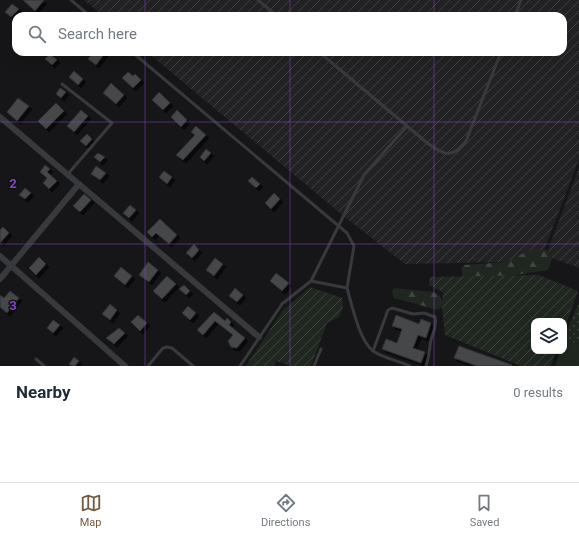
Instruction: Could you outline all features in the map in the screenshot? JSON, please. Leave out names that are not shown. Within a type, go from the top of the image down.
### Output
[{"type":"street","points":[[0,117],[259,338]]},
{"type":"street","points":[[0,279],[78,184]]},
{"type":"street","points":[[0,256],[125,366]]},
{"type":"lane","points":[[71,0],[85,12]]},
{"type":"lane","points":[[258,0],[272,12]]},
{"type":"lane","points":[[516,12],[521,0]]},
{"type":"lane","points":[[137,56],[347,233],[354,246],[347,288],[360,330],[366,342],[373,351],[410,366]]},
{"type":"lane","points":[[324,56],[439,152],[449,154],[458,151],[466,142],[498,56]]},
{"type":"lane","points":[[62,84],[112,123],[67,174]]},
{"type":"lane","points":[[240,366],[282,304],[311,281],[364,175],[407,126]]},
{"type":"lane","points":[[311,281],[347,288]]},
{"type":"lane","points":[[373,351],[388,310],[392,308],[413,314],[424,313],[435,317],[436,322],[430,346],[431,354],[426,366]]},
{"type":"lane","points":[[148,366],[163,348],[167,347],[172,348],[193,366]]},
{"type":"lane","points":[[314,366],[321,349]]},
{"type":"lane","points":[[36,359],[44,366]]},
{"type":"shaded area","points":[[84,0],[579,0],[579,159],[540,261],[405,264],[341,214],[152,56],[567,56],[567,12],[98,12]]},
{"type":"shaded area","points":[[579,168],[579,268],[552,258],[548,250]]},
{"type":"green space","points":[[532,249],[548,250],[552,258],[548,270],[468,282],[463,277],[461,268],[464,265],[506,262]]},
{"type":"green space","points":[[539,275],[578,291],[567,322],[567,318],[531,318],[531,354],[555,354],[551,366],[521,366],[445,335],[442,308],[443,292],[429,285],[430,277]]},
{"type":"green space","points":[[310,287],[342,298],[343,307],[339,317],[327,323],[311,366],[291,366],[276,361],[274,366],[246,366],[283,310]]},
{"type":"green space","points":[[394,288],[433,292],[439,295],[443,301],[442,306],[438,310],[394,298],[392,292]]},
{"type":"green space","points":[[579,303],[579,344],[572,343],[567,345],[567,329]]},
{"type":"green space","points":[[572,342],[579,344],[579,366],[555,366],[559,354],[567,354],[567,344]]},
{"type":"building","points":[[23,0],[44,0],[35,11]]},
{"type":"building","points":[[12,4],[19,9],[16,12],[12,12],[11,17],[5,12]]},
{"type":"building","points":[[48,56],[52,56],[57,60],[52,65],[45,59]]},
{"type":"building","points":[[91,56],[103,56],[96,65],[88,59]]},
{"type":"building","points":[[74,71],[83,79],[78,85],[69,77]]},
{"type":"building","points":[[128,72],[133,76],[135,74],[141,80],[133,88],[122,78]]},
{"type":"building","points":[[111,83],[124,95],[116,104],[103,93]]},
{"type":"building","points":[[60,88],[66,92],[61,98],[56,94]]},
{"type":"building","points":[[159,92],[170,103],[163,110],[152,100]]},
{"type":"building","points":[[18,98],[29,106],[17,121],[7,112]]},
{"type":"building","points":[[56,103],[64,111],[46,129],[38,121]]},
{"type":"building","points":[[81,110],[88,116],[74,132],[67,126]]},
{"type":"building","points":[[177,110],[187,120],[181,127],[171,117]]},
{"type":"building","points":[[196,126],[206,135],[183,160],[176,155],[195,135],[191,132]]},
{"type":"building","points":[[87,134],[92,139],[86,146],[80,141]]},
{"type":"building","points":[[206,149],[211,153],[204,161],[200,157]]},
{"type":"building","points":[[98,153],[105,157],[100,162],[94,157]]},
{"type":"building","points":[[45,165],[50,169],[47,172],[57,181],[49,189],[43,183],[47,178],[40,172]]},
{"type":"building","points":[[96,166],[106,173],[100,180],[91,174]]},
{"type":"building","points":[[164,171],[172,177],[167,184],[159,177]]},
{"type":"building","points":[[252,177],[260,184],[256,188],[248,181]]},
{"type":"building","points":[[25,188],[31,193],[25,199],[19,195]]},
{"type":"building","points":[[274,193],[280,199],[271,209],[265,203]]},
{"type":"building","points":[[84,194],[91,200],[80,212],[73,206]]},
{"type":"building","points":[[130,205],[136,210],[129,218],[123,213]]},
{"type":"building","points":[[160,219],[177,235],[169,244],[156,233],[152,237],[147,232]]},
{"type":"building","points":[[3,227],[9,233],[0,243],[0,230]]},
{"type":"building","points":[[194,244],[199,250],[192,258],[186,253]]},
{"type":"building","points":[[39,257],[46,264],[36,275],[29,268]]},
{"type":"building","points":[[215,258],[223,264],[214,276],[206,270]]},
{"type":"building","points":[[148,262],[158,270],[149,282],[139,275]]},
{"type":"building","points":[[121,267],[132,276],[125,285],[114,276]]},
{"type":"building","points":[[276,273],[289,283],[282,291],[270,281]]},
{"type":"building","points":[[167,276],[176,284],[162,299],[153,291]]},
{"type":"building","points":[[184,285],[190,291],[186,295],[179,289]]},
{"type":"building","points":[[235,288],[243,295],[237,302],[229,296]]},
{"type":"building","points":[[10,291],[19,298],[7,313],[0,307],[0,295],[4,298]]},
{"type":"building","points":[[110,304],[117,310],[110,320],[102,314]]},
{"type":"building","points":[[188,306],[196,313],[190,320],[182,313]]},
{"type":"building","points":[[214,312],[225,321],[227,318],[231,322],[229,325],[245,338],[237,348],[231,347],[228,341],[233,335],[215,321],[203,335],[197,330]]},
{"type":"building","points":[[138,315],[147,323],[140,331],[131,322]]},
{"type":"building","points":[[396,315],[419,324],[421,319],[431,323],[426,338],[418,335],[413,348],[425,352],[421,363],[382,349],[386,339],[397,343],[402,329],[392,326]]},
{"type":"building","points":[[53,320],[60,325],[53,333],[47,328]]},
{"type":"building","points":[[119,328],[125,333],[114,344],[106,338]]},
{"type":"building","points":[[459,346],[512,365],[477,366],[454,358]]},
{"type":"building","points":[[74,357],[79,361],[75,366],[72,366],[69,364]]}]
